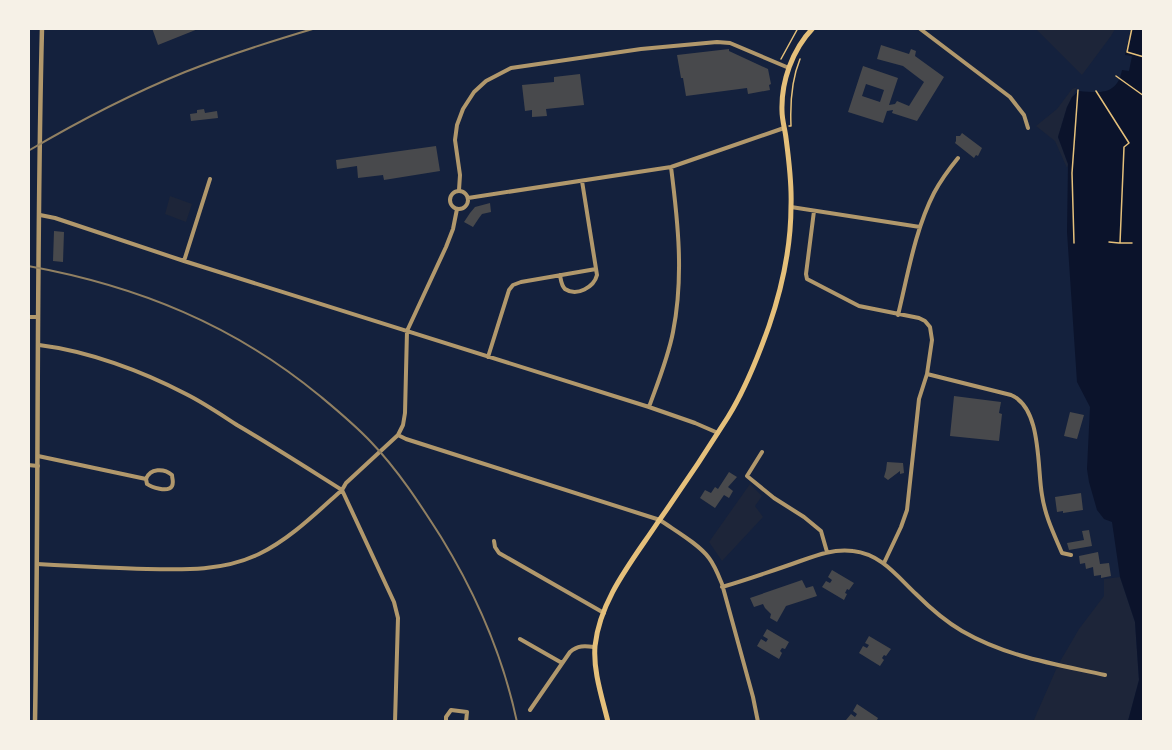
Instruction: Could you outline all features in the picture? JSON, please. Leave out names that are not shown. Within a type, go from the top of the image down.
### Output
[{"type":"main road","points":[[608,722],[599,688],[595,659],[598,630],[604,613],[616,585],[740,397],[770,324],[788,243],[791,207],[788,127],[782,112],[782,104],[789,68],[798,47],[813,28]]},
{"type":"street","points":[[35,722],[42,28]]},
{"type":"street","points":[[919,28],[1010,97],[1024,115],[1028,128]]},
{"type":"street","points":[[459,190],[460,175],[455,140],[457,125],[463,109],[474,92],[486,81],[511,68],[717,42],[730,43],[789,68]]},
{"type":"street","points":[[468,198],[671,167],[788,127]]},
{"type":"street","points":[[898,315],[920,227],[934,192],[958,158]]},
{"type":"street","points":[[649,407],[670,344],[677,300],[680,255],[678,216],[671,167]]},
{"type":"street","points":[[184,261],[210,179]]},
{"type":"street","points":[[560,275],[561,284],[572,291],[580,291],[596,281],[597,269],[582,181]]},
{"type":"street","points":[[459,190],[464,192],[468,202],[464,207],[457,209],[450,205],[449,199],[451,194],[459,190]]},
{"type":"street","points":[[791,207],[920,227]]},
{"type":"street","points":[[37,564],[205,569],[229,565],[258,555],[301,527],[398,435],[403,425],[407,331],[446,247],[457,209]]},
{"type":"street","points":[[814,211],[807,279],[859,306],[919,318],[930,327],[932,340],[927,375],[919,399],[907,510],[884,563]]},
{"type":"street","points":[[40,215],[56,218],[184,261],[649,407],[718,433]]},
{"type":"street","points":[[488,357],[509,290],[513,285],[597,269]]},
{"type":"street","points":[[28,317],[39,318]]},
{"type":"street","points":[[39,345],[61,348],[113,363],[186,394],[342,490],[393,602],[398,618],[395,722]]},
{"type":"street","points":[[927,375],[1011,395],[1021,401],[1033,426],[1037,441],[1042,495],[1048,520],[1062,553],[1071,555]]},
{"type":"street","points":[[398,435],[660,520],[683,536],[708,556],[715,567],[753,697],[758,722]]},
{"type":"street","points":[[762,452],[747,476],[821,531],[827,552]]},
{"type":"street","points":[[38,456],[146,479]]},
{"type":"street","points":[[28,465],[38,466]]},
{"type":"street","points":[[153,470],[168,471],[172,475],[172,486],[167,489],[152,488],[147,484],[146,479],[148,473],[153,470]]},
{"type":"street","points":[[495,541],[495,547],[499,553],[604,613]]},
{"type":"street","points":[[722,587],[827,552],[854,551],[870,554],[884,563],[925,603],[959,630],[1010,654],[1105,675]]},
{"type":"street","points":[[520,639],[562,663]]},
{"type":"street","points":[[530,710],[575,647],[595,647]]},
{"type":"street","points":[[446,722],[446,717],[451,710],[467,712],[466,722]]},
{"type":"path","points":[[778,64],[798,28]]},
{"type":"path","points":[[1132,28],[1126,52],[1143,57]]},
{"type":"path","points":[[788,127],[795,71],[802,52]]},
{"type":"path","points":[[1116,76],[1143,96]]},
{"type":"path","points":[[1074,243],[1072,173],[1078,90]]},
{"type":"path","points":[[1096,91],[1130,143],[1124,147],[1120,243]]},
{"type":"path","points":[[1109,242],[1132,243]]},
{"type":"shaded area","points":[[1036,29],[1115,29],[1082,75]]},
{"type":"shaded area","points":[[1131,29],[1143,29],[1143,721],[1128,721],[1139,680],[1135,622],[1120,577],[1112,522],[1104,519],[1097,510],[1087,469],[1090,407],[1077,382],[1067,232],[1068,164],[1058,137],[1072,97],[1079,91],[1107,91],[1116,84],[1122,70],[1129,71],[1132,56],[1125,55]]},
{"type":"shaded area","points":[[1077,87],[1067,107],[1058,137],[1068,164],[1067,168],[1055,141],[1036,126],[1057,109],[1072,89]]},
{"type":"shaded area","points":[[170,196],[192,204],[186,222],[165,214]]},
{"type":"shaded area","points":[[750,484],[762,496],[755,506],[763,517],[722,561],[709,542]]},
{"type":"shaded area","points":[[1120,577],[1135,622],[1139,680],[1128,721],[1033,722],[1058,665],[1079,629],[1104,596],[1104,579]]},
{"type":"building","points":[[152,28],[198,28],[198,29],[158,45]]},
{"type":"building","points":[[881,45],[909,54],[911,49],[916,51],[915,56],[944,77],[917,121],[892,113],[893,110],[887,111],[883,123],[848,112],[863,66],[898,78],[889,105],[897,101],[909,106],[924,82],[903,66],[877,59]],"holes":[[[866,84],[884,90],[880,102],[862,96]]]},
{"type":"building","points":[[729,49],[768,69],[770,90],[748,94],[747,88],[686,96],[677,55]]},
{"type":"building","points":[[580,74],[584,105],[546,109],[547,116],[532,117],[532,110],[525,111],[522,85],[554,82],[554,77]]},
{"type":"building","points":[[204,109],[205,113],[217,111],[218,118],[191,121],[190,114]]},
{"type":"building","points":[[962,133],[982,148],[978,156],[974,158],[955,143],[956,136]]},
{"type":"building","points":[[436,146],[440,171],[384,180],[383,175],[358,178],[357,166],[337,169],[336,160]]},
{"type":"building","points":[[490,203],[491,212],[482,214],[473,227],[464,222],[475,207]]},
{"type":"building","points":[[54,231],[64,232],[63,262],[53,261]]},
{"type":"building","points":[[954,396],[1001,402],[999,441],[950,436]]},
{"type":"building","points":[[1070,412],[1084,415],[1077,439],[1064,436]]},
{"type":"building","points":[[887,462],[903,463],[904,473],[900,474],[900,471],[888,480],[884,477]]},
{"type":"building","points":[[729,472],[737,477],[728,487],[733,491],[729,498],[724,495],[715,508],[700,498],[705,490],[711,493],[715,487],[718,489]]},
{"type":"building","points":[[1081,493],[1083,510],[1057,512],[1055,497]]},
{"type":"building","points":[[1089,530],[1092,546],[1069,550],[1067,543],[1084,540],[1082,531]]},
{"type":"building","points":[[1098,552],[1100,564],[1109,563],[1111,576],[1101,578],[1101,575],[1094,576],[1093,567],[1086,569],[1085,563],[1080,564],[1079,556]]},
{"type":"building","points":[[832,570],[854,583],[849,590],[847,589],[844,600],[822,587],[826,581],[830,583],[832,580],[828,577]]},
{"type":"building","points":[[802,580],[806,588],[813,586],[817,596],[786,606],[777,622],[770,618],[771,614],[763,604],[754,607],[750,598]]},
{"type":"building","points":[[767,629],[789,642],[785,649],[782,648],[780,651],[782,653],[779,659],[757,646],[761,639],[766,642],[768,639],[763,636]]},
{"type":"building","points":[[869,636],[891,649],[882,658],[884,660],[880,666],[859,653],[863,646],[867,648],[869,645],[865,643]]},
{"type":"building","points":[[857,704],[878,718],[876,722],[846,720],[851,714],[855,717],[857,714],[853,711]]},
{"type":"railway","points":[[28,151],[66,129],[165,80],[234,54],[316,28]]},
{"type":"railway","points":[[28,266],[69,274],[146,297],[219,329],[287,371],[353,424],[399,476],[454,559],[477,603],[496,649],[517,722]]}]
